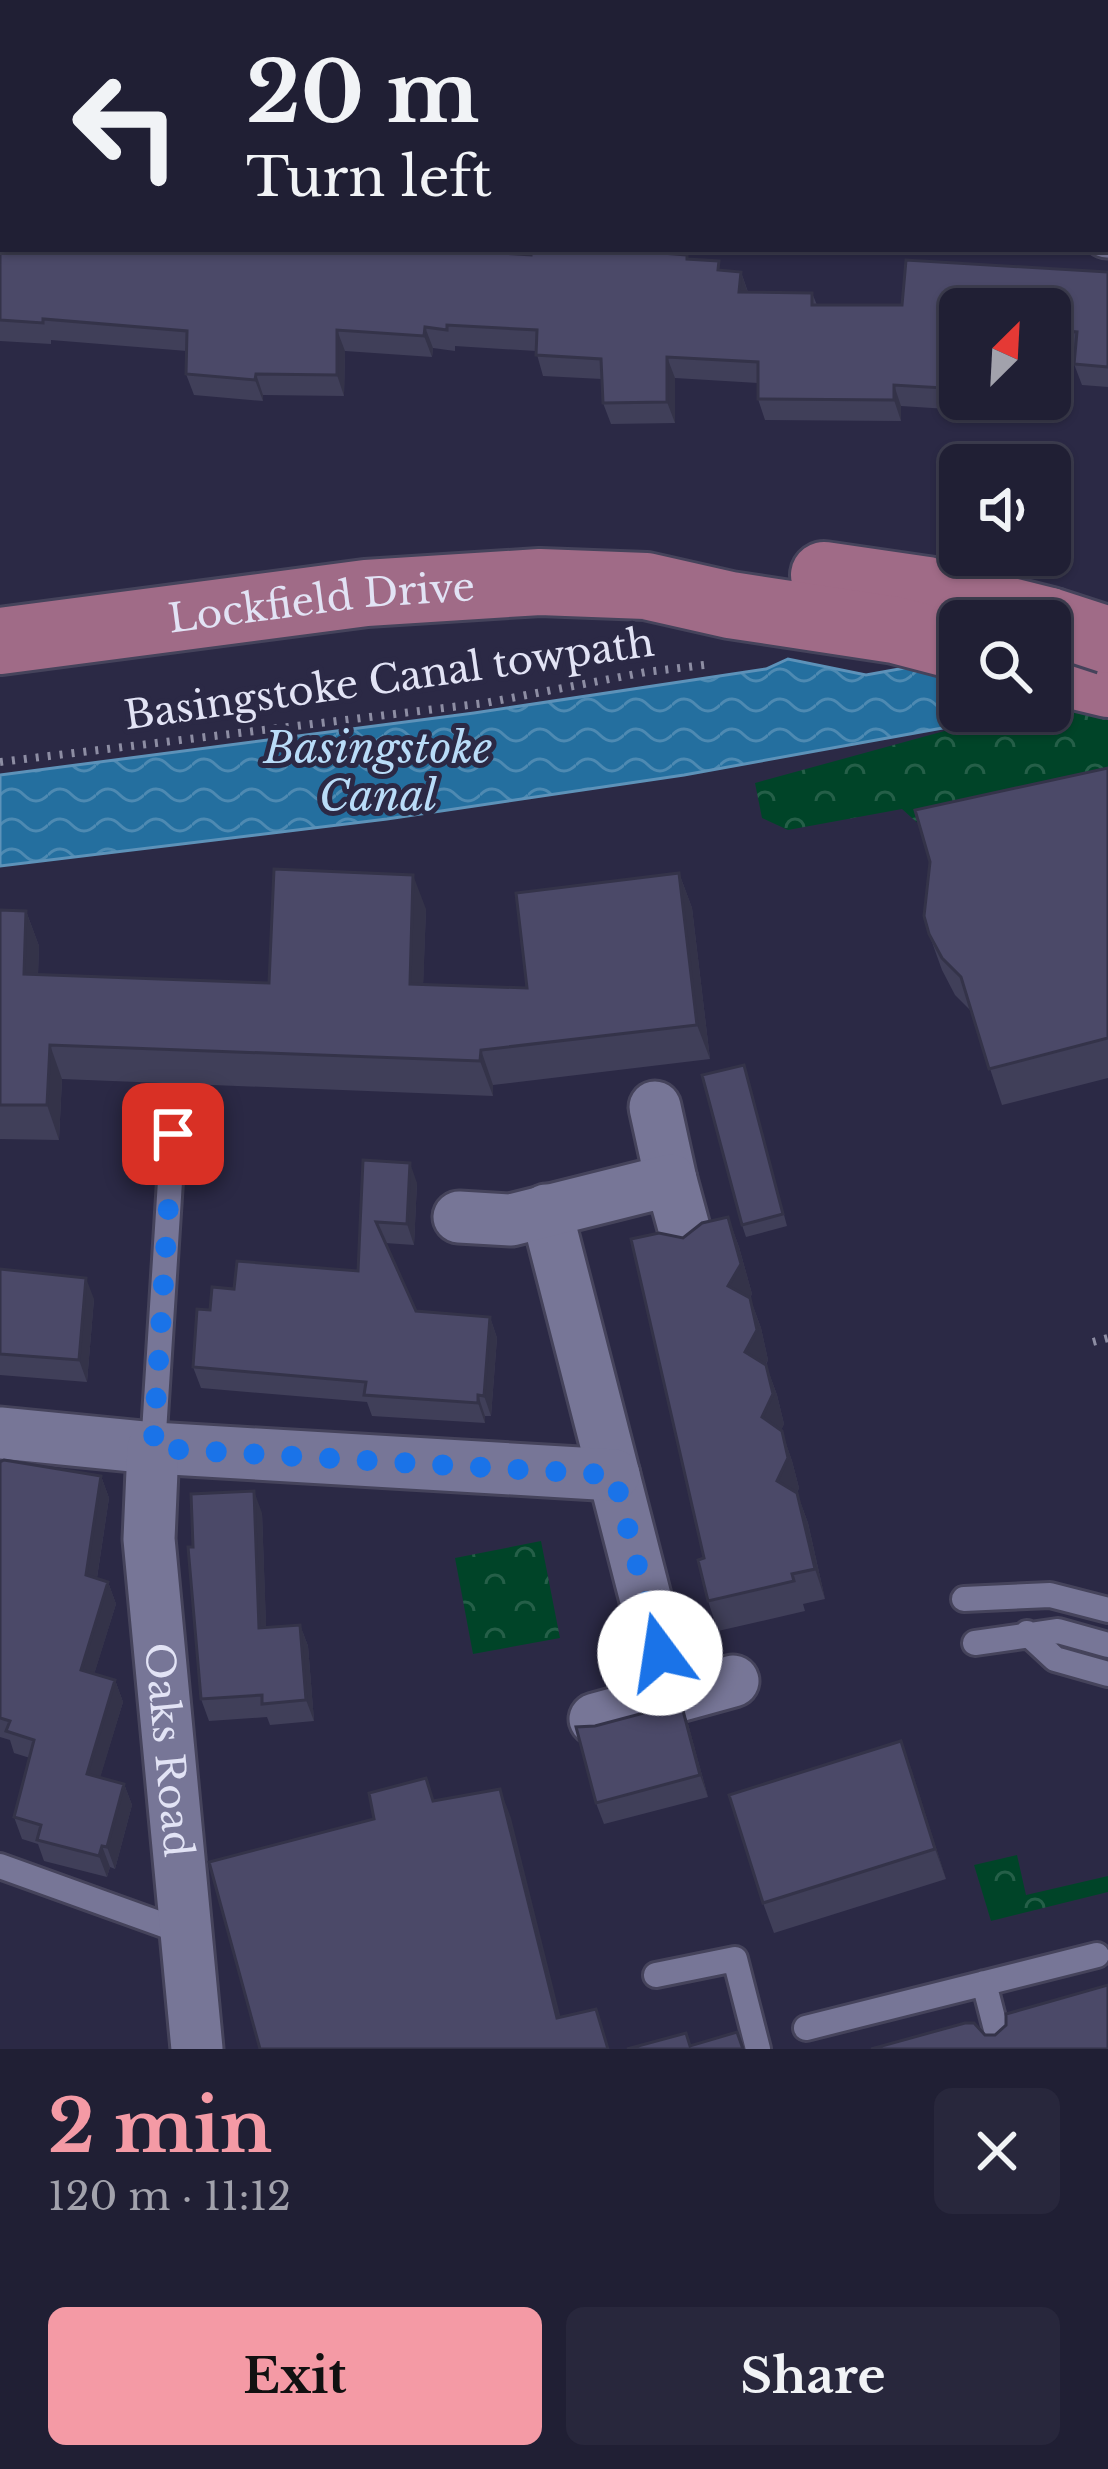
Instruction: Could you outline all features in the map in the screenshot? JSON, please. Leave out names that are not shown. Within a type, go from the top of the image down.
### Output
[{"type":"main road","name":"Lockfield Drive","points":[[0,641],[366,593],[540,582],[646,586],[710,563],[927,590],[967,600]]},
{"type":"main road","name":"Lockfield Drive","points":[[646,586],[723,634],[895,630],[939,642]]},
{"type":"main road","name":"Lockfield Drive","points":[[1071,628],[1108,640]]},
{"type":"main road","points":[[1071,675],[1108,684]]},
{"type":"street","points":[[655,1107],[687,1239]]},
{"type":"street","points":[[459,1217],[511,1220],[671,1180]]},
{"type":"street","points":[[546,1210],[671,1698]]},
{"type":"street","points":[[0,1433],[153,1448],[614,1475]]},
{"type":"street","name":"Oaks Road","points":[[153,1448],[149,1539],[197,2049]]},
{"type":"street","points":[[595,1719],[733,1681]]},
{"type":"lane","points":[[153,1448],[173,1134]]},
{"type":"lane","points":[[964,1599],[1050,1595],[1108,1610]]},
{"type":"lane","points":[[975,1643],[1058,1631],[1108,1645]]},
{"type":"lane","points":[[1027,1633],[1055,1659],[1108,1674]]},
{"type":"lane","points":[[0,1866],[188,1934]]},
{"type":"lane","points":[[806,2028],[1097,1955]]},
{"type":"lane","points":[[656,1975],[735,1959],[758,2049]]},
{"type":"lane","points":[[984,1983],[1001,2049]]},
{"type":"path","name":"Basingstoke Canal towpath","points":[[0,762],[484,703],[646,672],[723,634]]},
{"type":"path","points":[[1093,1342],[1108,1338]]},
{"type":"green space","points":[[1071,701],[1108,715],[1108,795],[921,826],[902,809],[788,830],[762,818],[755,783],[941,732],[1071,732]]},
{"type":"green space","points":[[541,1541],[560,1638],[473,1654],[455,1558]]},
{"type":"green space","points":[[1017,1855],[1026,1895],[1108,1876],[1108,1892],[991,1921],[974,1865]]},
{"type":"water","name":"Basingstoke Canal","points":[[788,659],[866,675],[939,662],[939,729],[684,775],[387,819],[0,866],[0,775],[474,713],[766,669]]},
{"type":"building","points":[[0,252],[649,252],[719,261],[718,270],[741,272],[739,292],[812,293],[812,305],[902,305],[906,260],[1108,272],[1108,367],[1074,364],[1077,332],[1071,332],[1071,288],[939,288],[939,388],[894,385],[894,400],[758,399],[758,362],[667,357],[667,402],[603,403],[601,359],[536,355],[537,330],[447,325],[447,330],[425,327],[424,336],[337,330],[337,375],[256,374],[255,380],[186,374],[187,331],[43,319],[43,323],[0,320]]},
{"type":"building","points":[[1108,768],[1108,1038],[989,1069],[961,977],[942,958],[929,934],[924,916],[930,862],[915,810]]},
{"type":"building","points":[[274,869],[413,875],[410,984],[527,988],[516,893],[679,873],[697,1025],[481,1050],[480,1061],[50,1045],[47,1105],[0,1105],[0,910],[26,911],[24,974],[269,983]]},
{"type":"building","points":[[744,1065],[783,1214],[742,1225],[702,1075]]},
{"type":"building","points":[[363,1160],[410,1163],[407,1224],[376,1222],[416,1311],[490,1317],[484,1396],[478,1395],[478,1403],[364,1395],[366,1382],[193,1367],[197,1309],[210,1310],[212,1287],[234,1289],[237,1261],[358,1271]]},
{"type":"building","points":[[728,1217],[741,1264],[728,1286],[750,1298],[757,1330],[745,1352],[766,1365],[773,1394],[762,1417],[782,1431],[788,1458],[777,1481],[797,1493],[815,1569],[792,1574],[794,1581],[708,1601],[698,1560],[704,1558],[631,1239],[659,1233],[683,1238],[702,1223]]},
{"type":"building","points":[[0,1269],[86,1278],[79,1360],[0,1354]]},
{"type":"building","points":[[0,1462],[101,1476],[86,1575],[108,1582],[81,1670],[115,1680],[87,1774],[124,1784],[107,1847],[102,1846],[99,1856],[37,1840],[41,1825],[14,1817],[34,1740],[6,1731],[10,1721],[0,1718]]},
{"type":"building","points":[[254,1491],[259,1628],[300,1625],[306,1700],[262,1704],[262,1695],[201,1699],[188,1547],[193,1547],[191,1494]]},
{"type":"building","points":[[681,1703],[700,1775],[596,1803],[576,1727]]},
{"type":"building","points":[[901,1741],[935,1849],[763,1903],[729,1795]]},
{"type":"building","points":[[426,1778],[433,1801],[500,1789],[557,2018],[596,2009],[608,2049],[260,2049],[209,1862],[374,1819],[369,1793]]},
{"type":"building","points":[[1108,1985],[1108,2049],[871,2049],[965,2023],[974,2023],[985,2035],[995,2035],[1006,2025],[1006,2014]]},
{"type":"building","points":[[737,2032],[743,2049],[627,2049],[686,2033],[690,2046]]},
{"type":"route","points":[[173,1134],[153,1448],[614,1475],[660,1653]]}]
